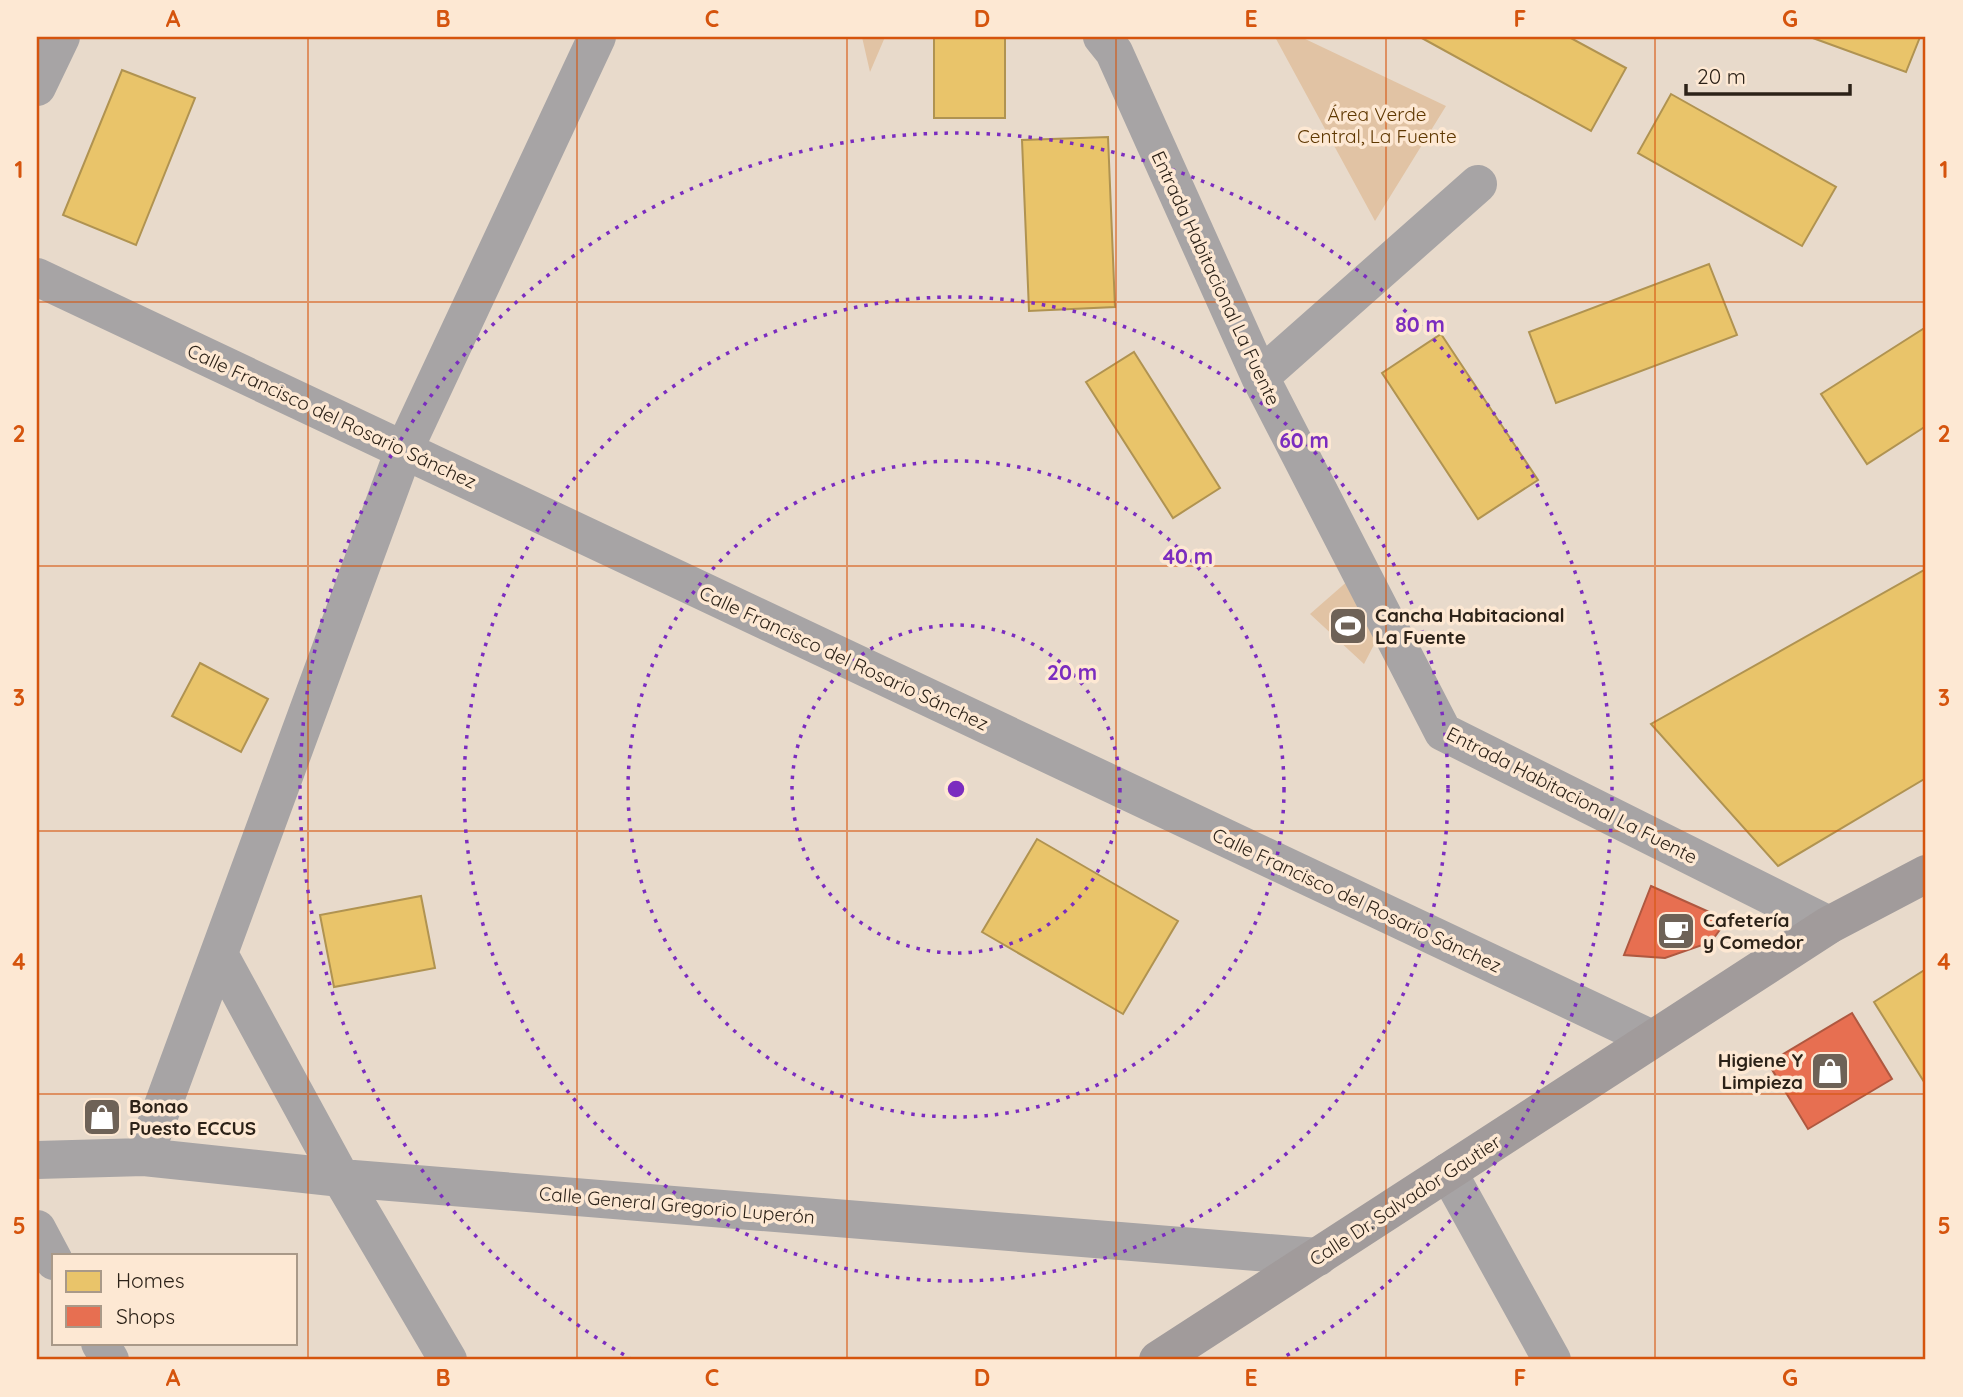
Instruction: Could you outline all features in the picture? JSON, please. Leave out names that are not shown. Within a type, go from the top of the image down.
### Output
[{"type":"main road","name":"Calle Dr. Salvador Gautier","points":[[1158,1360],[1829,925],[1926,874]]},
{"type":"street","points":[[37,87],[61,37]]},
{"type":"street","points":[[144,1157],[404,450],[597,37]]},
{"type":"street","name":"Entrada Habitacional La Fuente","points":[[1102,37],[1114,52],[1260,377],[1443,732],[1829,925]]},
{"type":"street","points":[[1260,377],[1478,184]]},
{"type":"street","name":"Calle Francisco del Rosario Sánchez","points":[[37,277],[1652,1039]]},
{"type":"street","points":[[219,954],[341,1178],[448,1360]]},
{"type":"street","name":"Calle General Gregorio Luperón","points":[[37,1160],[144,1157],[341,1178],[1318,1257]]},
{"type":"street","points":[[1448,1172],[1552,1360]]},
{"type":"street","points":[[37,1229],[52,1257]]},
{"type":"street","points":[[101,1344],[110,1360]]},
{"type":"green space","points":[[862,37],[885,37],[870,72]]},
{"type":"green space","name":"Área Verde Central, La Fuente","points":[[1275,37],[1301,37],[1446,106],[1375,221]]},
{"type":"green space","name":"Cancha Habitacional La Fuente","points":[[1350,579],[1378,637],[1364,664],[1310,614]]},
{"type":"building: Homes","points":[[934,37],[1005,37],[1005,118],[934,118]]},
{"type":"building: Homes","points":[[1420,37],[1569,37],[1626,68],[1591,131]]},
{"type":"building: Homes","points":[[1810,37],[1920,37],[1906,72]]},
{"type":"building: Homes","points":[[122,70],[195,98],[136,245],[63,215]]},
{"type":"building: Homes","points":[[1671,94],[1836,187],[1802,246],[1638,153]]},
{"type":"building: Homes","points":[[1108,137],[1115,307],[1029,311],[1022,140]]},
{"type":"building: Homes","points":[[1709,264],[1737,335],[1556,403],[1529,332]]},
{"type":"building: Homes","points":[[1926,327],[1926,426],[1867,464],[1821,394]]},
{"type":"building: Homes","points":[[1441,334],[1538,480],[1478,519],[1382,373]]},
{"type":"building: Homes","points":[[1134,352],[1220,488],[1173,518],[1086,382]]},
{"type":"building: Homes","points":[[1926,569],[1926,778],[1778,866],[1651,724]]},
{"type":"building: Homes","points":[[200,663],[268,699],[241,752],[172,716]]},
{"type":"building: Homes","points":[[1037,839],[1178,921],[1123,1014],[982,932]]},
{"type":"building: Homes","points":[[421,896],[435,968],[334,987],[320,915]]},
{"type":"building: Homes","points":[[1926,969],[1926,1085],[1874,1002]]},
{"type":"building: Shops","name":"Cafetería y Comedor","points":[[1651,886],[1727,920],[1711,942],[1665,958],[1624,955]]},
{"type":"building: Shops","name":"Higiene Y Limpieza","points":[[1852,1013],[1892,1079],[1808,1129],[1768,1063]]},
{"type":"place","name":"Cancha Habitacional La Fuente","points":[[1348,626]]},
{"type":"place","name":"Cafetería y Comedor","points":[[1676,931]]},
{"type":"place","name":"Higiene Y Limpieza","points":[[1830,1071]]},
{"type":"place","name":"Bonao Puesto ECCUS","points":[[102,1117]]}]
